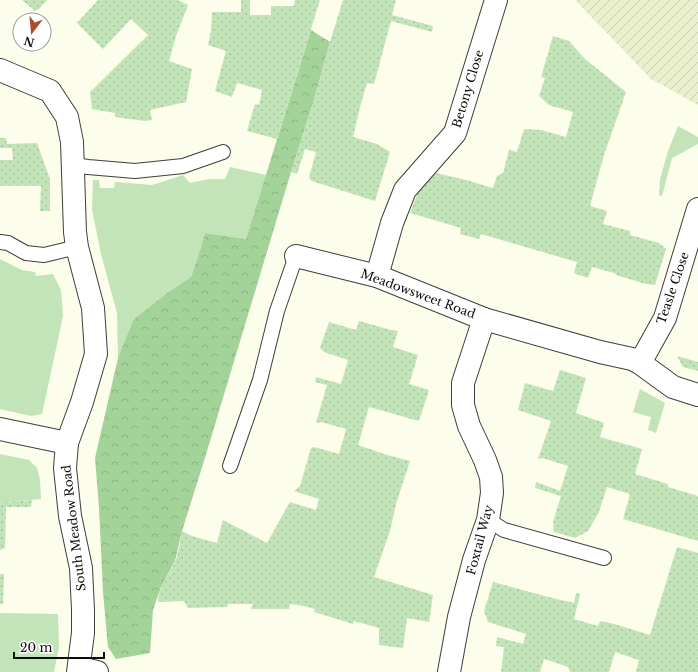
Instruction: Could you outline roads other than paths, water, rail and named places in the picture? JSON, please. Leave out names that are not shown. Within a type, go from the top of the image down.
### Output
[{"type":"street","name":"Betony Close","points":[[377,276],[392,222],[406,190],[455,134],[496,0]]},
{"type":"street","name":"South Meadow Road","points":[[0,70],[50,91],[67,117],[72,142],[75,232],[77,247],[93,308],[96,354],[82,402],[67,443],[65,468],[70,516],[81,568],[85,671]]},
{"type":"street","name":"Teasle Close","points":[[640,363],[665,318],[698,210]]},
{"type":"street","name":"Meadowsweet Road","points":[[296,256],[377,276],[484,319],[600,352],[632,359],[640,363],[673,387],[698,395]]},
{"type":"street","name":"Foxtail Way","points":[[448,672],[459,617],[474,560],[488,520],[492,493],[490,477],[485,460],[469,426],[463,405],[463,383],[484,319]]},
{"type":"street","points":[[0,429],[67,443]]},
{"type":"lane","points":[[73,165],[88,168],[135,171],[183,166],[223,152]]},
{"type":"lane","points":[[0,242],[8,243],[26,254],[44,255],[77,247]]},
{"type":"lane","name":"Meadowsweet Road","points":[[230,466],[260,380],[277,311],[296,256]]},
{"type":"lane","points":[[488,520],[504,530],[604,558]]}]
